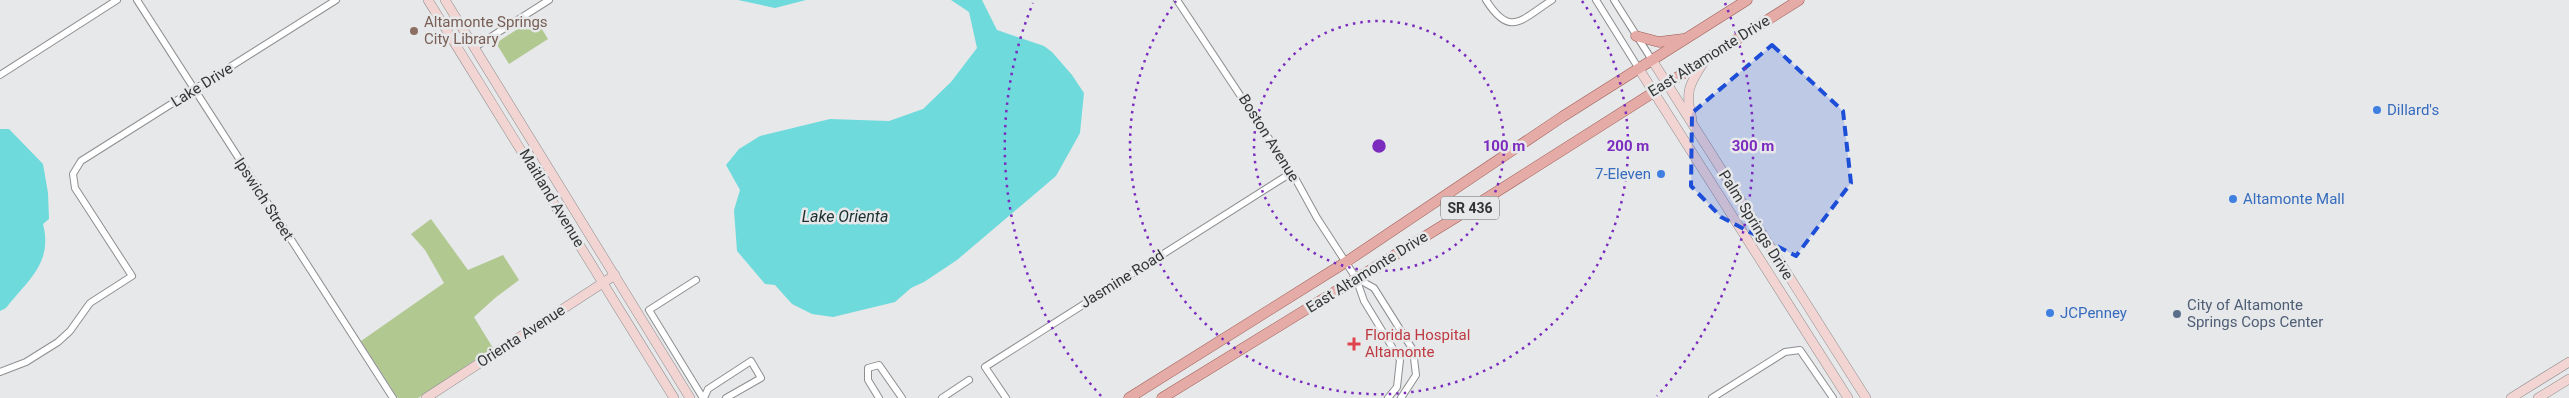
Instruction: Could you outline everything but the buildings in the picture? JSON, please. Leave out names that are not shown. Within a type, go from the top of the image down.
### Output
[{"type":"main road","name":"Maitland Avenue","points":[[428,0],[488,94],[674,398]]},
{"type":"main road","name":"Maitland Avenue","points":[[445,0],[690,398]]},
{"type":"main road","name":"SR 436","points":[[1129,398],[1143,394],[1346,262],[1562,117],[1748,0]]},
{"type":"main road","name":"East Altamonte Drive","points":[[1162,398],[1798,0]]},
{"type":"main road","points":[[1636,36],[1659,42],[1686,39]]},
{"type":"main road","points":[[1695,129],[1688,105],[1689,84],[1706,58]]},
{"type":"main road","name":"Palm Springs Drive","points":[[1652,60],[1866,398]]},
{"type":"main road","name":"Palm Springs Drive","points":[[1639,69],[1848,398]]},
{"type":"main road","name":"Orienta Avenue","points":[[426,398],[616,275]]},
{"type":"main road","points":[[2512,398],[2569,362]]},
{"type":"main road","points":[[2538,398],[2569,379]]},
{"type":"street","points":[[0,75],[117,0]]},
{"type":"street","name":"Ipswich Street","points":[[137,0],[393,398]]},
{"type":"street","name":"Lake Drive","points":[[0,372],[26,362],[58,342],[70,331],[90,303],[132,276],[75,188],[72,174],[81,162],[336,0]]},
{"type":"street","points":[[475,47],[549,0]]},
{"type":"street","name":"Boston Avenue","points":[[1177,0],[1291,172],[1317,218],[1356,278],[1364,301],[1400,360],[1397,387],[1388,398]]},
{"type":"street","points":[[1486,0],[1496,16],[1506,23],[1518,22],[1552,0]]},
{"type":"street","name":"Palm Springs Drive","points":[[1596,0],[1639,69]]},
{"type":"street","name":"Palm Springs Drive","points":[[1614,0],[1652,60]]},
{"type":"street","points":[[488,94],[500,87]]},
{"type":"street","name":"Jasmine Road","points":[[1006,398],[985,367],[1291,172]]},
{"type":"street","name":"Boston Avenue","points":[[1356,278],[1374,288],[1412,350],[1416,375],[1401,398]]},
{"type":"street","points":[[696,280],[649,310],[704,398]]},
{"type":"street","points":[[1712,398],[1785,352],[1800,350],[1833,398]]},
{"type":"street","points":[[704,398],[708,388],[751,361],[762,378],[726,398]]},
{"type":"street","points":[[879,398],[867,375],[868,368],[879,364],[902,398]]},
{"type":"street","points":[[942,398],[969,380]]},
{"type":"highlighted area","points":[[1772,45],[1843,111],[1851,183],[1796,256],[1721,217],[1691,186],[1692,113]]},
{"type":"green space","points":[[535,18],[548,39],[509,64],[496,43]]},
{"type":"green space","points":[[431,219],[468,270],[503,255],[519,280],[474,317],[493,348],[418,398],[398,398],[361,341],[444,283],[425,250],[411,234]]},
{"type":"water","points":[[738,0],[806,0],[775,8]]},
{"type":"water","name":"Lake Orienta","points":[[951,0],[982,0],[997,30],[1044,46],[1052,52],[1072,75],[1084,93],[1080,133],[1056,176],[957,260],[924,282],[911,288],[895,302],[833,317],[812,314],[792,304],[775,285],[765,284],[737,251],[734,210],[740,190],[726,165],[739,149],[760,136],[830,119],[889,121],[923,109],[951,82],[977,48],[969,12]]},
{"type":"water","points":[[0,129],[9,129],[43,164],[48,193],[49,219],[43,224],[45,250],[36,270],[6,308],[0,311]]},
{"type":"place","name":"Altamonte Springs City Library","points":[[414,31]]},
{"type":"place","name":"Dillard's","points":[[2377,110]]},
{"type":"place","name":"7-Eleven","points":[[1661,174]]},
{"type":"place","name":"Altamonte Mall","points":[[2233,199]]},
{"type":"place","name":"JCPenney","points":[[2050,313]]},
{"type":"place","name":"City of Altamonte Springs Cops Center","points":[[2177,314]]},
{"type":"place","name":"Florida Hospital Altamonte","points":[[1354,344]]}]
